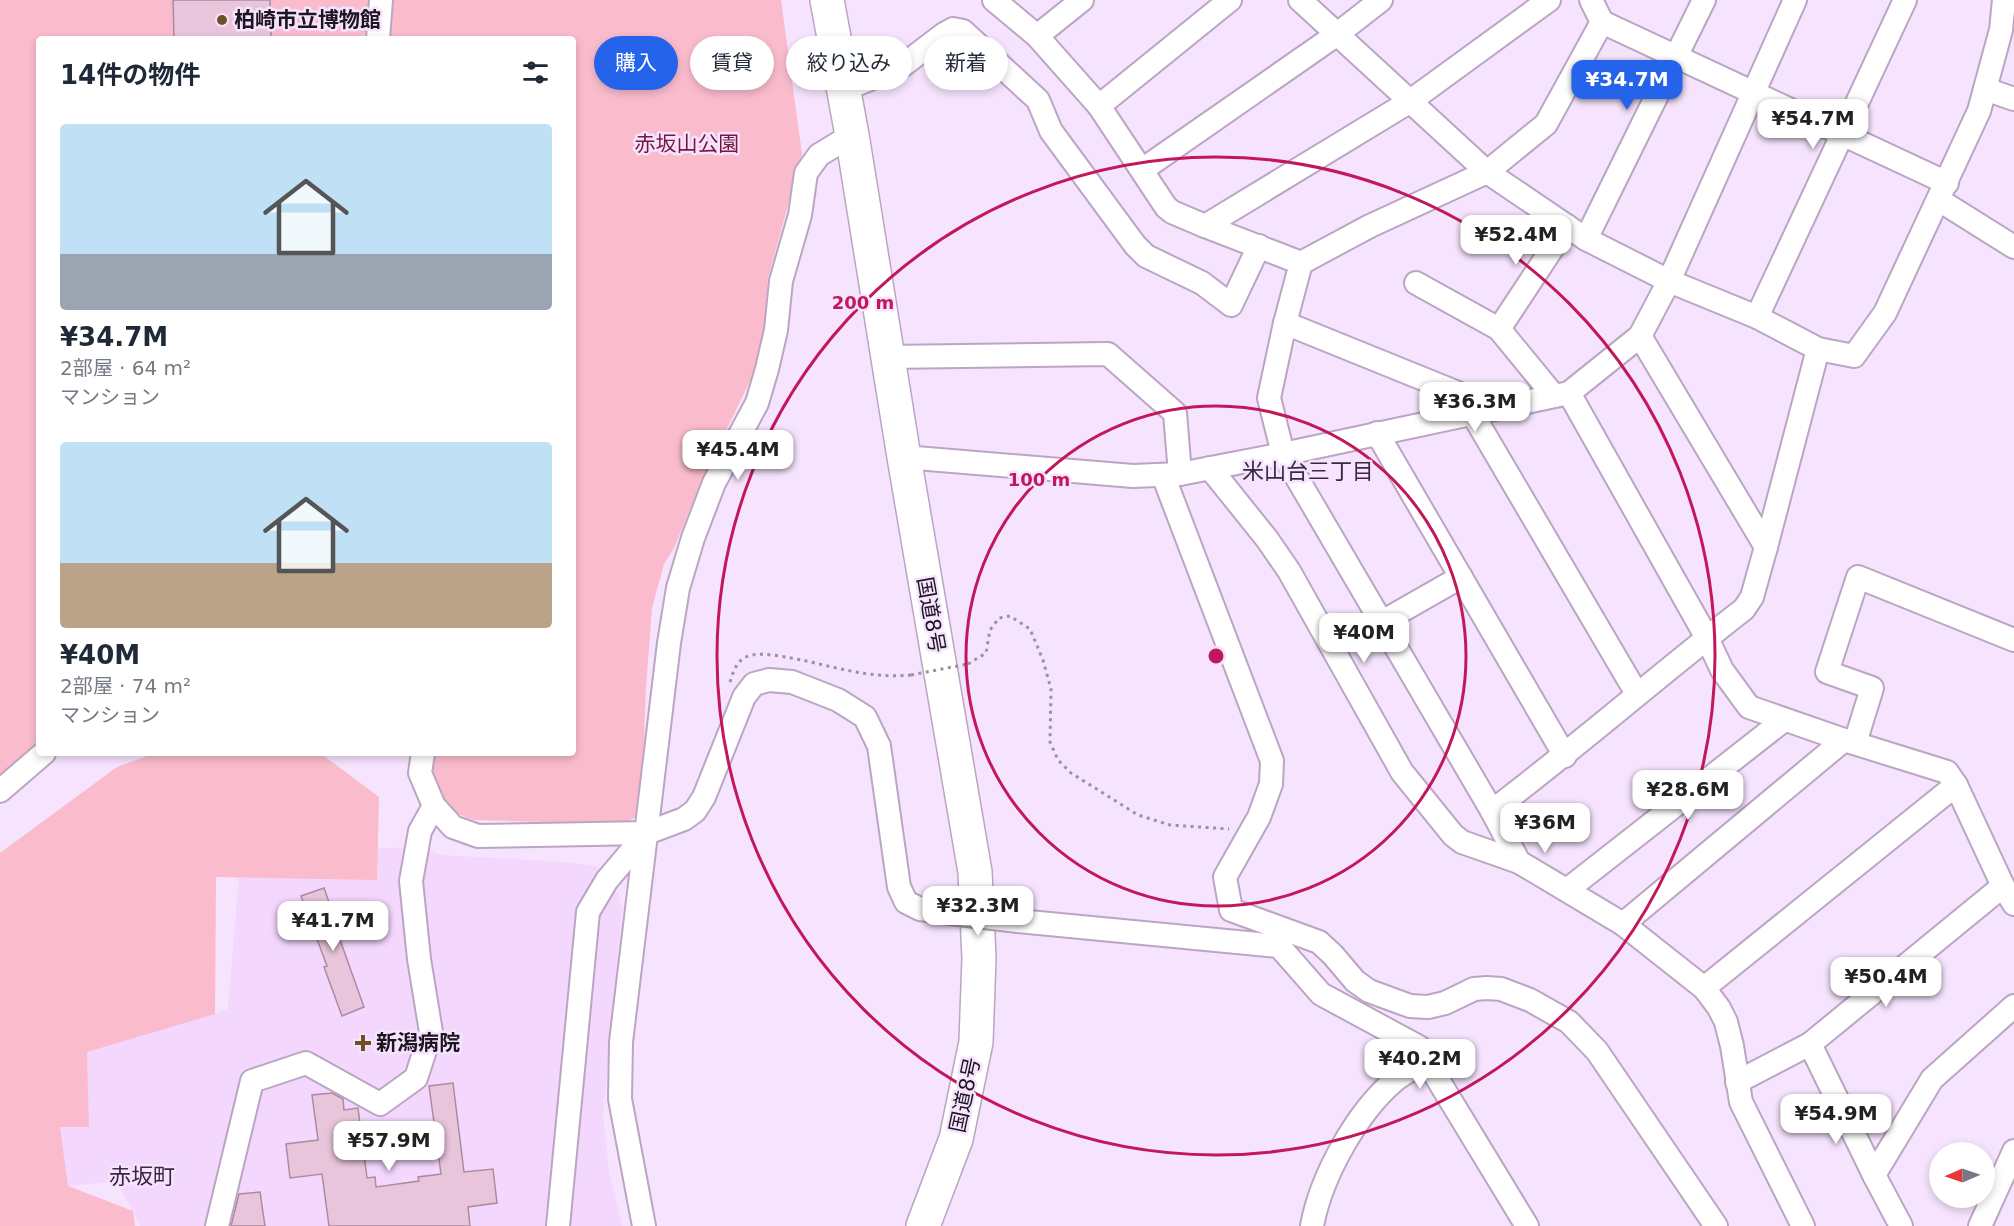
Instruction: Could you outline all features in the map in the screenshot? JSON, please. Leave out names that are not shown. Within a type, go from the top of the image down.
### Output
[{"type":"highway","name":"国道8号","points":[[827,0],[833,36]]},
{"type":"highway","name":"国道8号","points":[[843,90],[975,872],[980,958],[976,1042],[956,1139],[923,1226]]},
{"type":"street","points":[[378,36],[381,0]]},
{"type":"street","points":[[994,0],[1037,36],[1099,106],[1166,207],[1172,212],[1205,226],[1301,262]]},
{"type":"street","points":[[1037,36],[1082,0]]},
{"type":"street","points":[[1099,106],[1230,0]]},
{"type":"street","points":[[1300,0],[1487,172],[1586,239],[1669,281],[1757,317],[1818,349],[1854,357],[1885,313],[1979,111],[2001,30],[2004,0]]},
{"type":"street","points":[[1142,170],[1336,35],[1381,0]]},
{"type":"street","points":[[1205,226],[1409,102],[1549,0]]},
{"type":"street","points":[[1591,0],[1602,22],[1843,135],[1943,191],[2014,247]]},
{"type":"street","points":[[1586,239],[1704,0]]},
{"type":"street","points":[[904,457],[1133,476],[1171,474],[1283,454],[1562,395],[1640,336],[1669,281],[1755,94],[1795,0]]},
{"type":"street","points":[[1757,317],[1905,0]]},
{"type":"street","points":[[1519,862],[1492,811],[1283,454],[1269,398],[1301,262],[1370,226],[1487,172],[1546,124],[1602,22]]},
{"type":"street","points":[[912,58],[953,29],[963,31],[1038,100],[1051,131],[1135,245],[1146,256],[1202,283],[1231,305],[1259,246]]},
{"type":"street","points":[[1985,89],[2014,99]]},
{"type":"street","points":[[644,1226],[620,1099],[621,1042],[669,643],[678,588],[714,483],[757,403],[776,330],[781,281],[800,215],[806,173],[819,154],[852,135]]},
{"type":"street","points":[[1499,329],[1567,226]]},
{"type":"street","points":[[1416,283],[1499,329],[1562,395],[1707,638],[1722,670],[1749,707],[1947,772],[1956,785],[2009,895],[1810,1044],[1737,1082]]},
{"type":"street","points":[[1285,323],[1495,408]]},
{"type":"street","points":[[1640,336],[1766,547]]},
{"type":"street","points":[[1492,811],[1565,756],[1637,694],[1744,609],[1752,597],[1818,349]]},
{"type":"street","points":[[888,357],[1108,354],[1175,412],[1171,474],[1272,761],[1271,784],[1259,817],[1225,877],[1232,910],[1319,942],[1355,981],[1369,991],[1410,1006],[1436,1005],[1474,989],[1501,989],[1530,1000],[1569,1022],[1597,1052],[1716,1226]]},
{"type":"street","points":[[1472,413],[1637,694]]},
{"type":"street","points":[[1377,433],[1565,756]]},
{"type":"street","points":[[1210,468],[1267,539],[1289,571],[1402,772],[1453,835],[1462,842],[1519,862],[1623,924],[1704,988],[1726,1022],[1741,1102],[1803,1226]]},
{"type":"street","points":[[1382,622],[1461,577]]},
{"type":"street","points":[[1623,924],[1850,741],[1872,688],[1827,672],[1858,577],[2014,640]]},
{"type":"street","points":[[423,756],[420,773],[434,806],[453,826],[478,836],[647,833],[684,819],[695,811],[718,766],[744,697],[754,684],[769,680],[792,682],[838,700],[865,717],[879,746],[899,887],[906,902],[920,909],[1018,921],[1279,946],[1321,994],[1419,1047],[1527,1226]]},
{"type":"street","points":[[1567,890],[1785,720]]},
{"type":"street","points":[[0,791],[41,756]]},
{"type":"street","points":[[1704,988],[1956,785]]},
{"type":"street","points":[[217,1226],[252,1081],[306,1063],[380,1104],[416,1078],[431,1032],[419,958],[411,881],[420,831],[434,806]]},
{"type":"street","points":[[558,1226],[588,912],[607,880],[647,833]]},
{"type":"street","points":[[1874,1176],[1932,1079],[2014,1006]]},
{"type":"street","points":[[1810,1044],[1901,1226]]},
{"type":"street","points":[[1312,1226],[1316,1206],[1339,1151],[1368,1110],[1395,1080],[1426,1060]]},
{"type":"street","points":[[1986,1222],[2014,1151]]},
{"type":"path","points":[[911,675],[968,664],[986,653],[990,630],[999,618],[1010,616],[1030,629],[1043,660],[1051,689],[1050,742],[1058,760],[1071,773],[1138,815],[1170,825],[1250,831]]},
{"type":"shaded area","name":"新潟病院","points":[[421,847],[441,855],[596,866],[619,896],[622,910],[603,1116],[609,1171],[622,1226],[140,1226],[117,1181],[68,1186],[60,1127],[89,1127],[87,1052],[228,1009],[241,853]]},
{"type":"green space","name":"赤坂山公園","points":[[0,0],[781,0],[786,37],[786,90],[793,90],[802,154],[768,278],[764,332],[751,379],[703,478],[674,548],[664,564],[652,608],[641,814],[623,824],[474,820],[462,816],[445,803],[435,787],[431,765],[431,756],[576,756],[576,36],[36,36],[36,750],[0,779]]},
{"type":"green space","points":[[147,756],[324,756],[379,797],[377,880],[216,877],[215,1014],[87,1052],[89,1127],[60,1127],[68,1186],[133,1211],[135,1226],[0,1226],[0,853],[117,767]]},
{"type":"building","name":"柏崎市立博物館","points":[[173,0],[270,0],[271,36],[174,36]]},
{"type":"building","points":[[324,888],[364,1007],[342,1016],[324,967],[327,966],[301,896]]},
{"type":"building","points":[[453,1083],[464,1172],[493,1169],[497,1203],[468,1207],[470,1226],[329,1226],[322,1174],[290,1178],[286,1144],[318,1140],[312,1095],[332,1093],[343,1099],[344,1110],[358,1108],[367,1178],[375,1177],[376,1187],[419,1181],[418,1177],[441,1174],[429,1086]]},
{"type":"building","points":[[260,1192],[265,1226],[231,1226],[239,1194]]},
{"type":"place","name":"柏崎市立博物館","points":[[222,20]]},
{"type":"place","name":"新潟病院","points":[[363,1043]]},
{"type":"district","name":"米山台三丁目","points":[[1308,471]]},
{"type":"district","name":"赤坂町","points":[[142,1176]]}]
